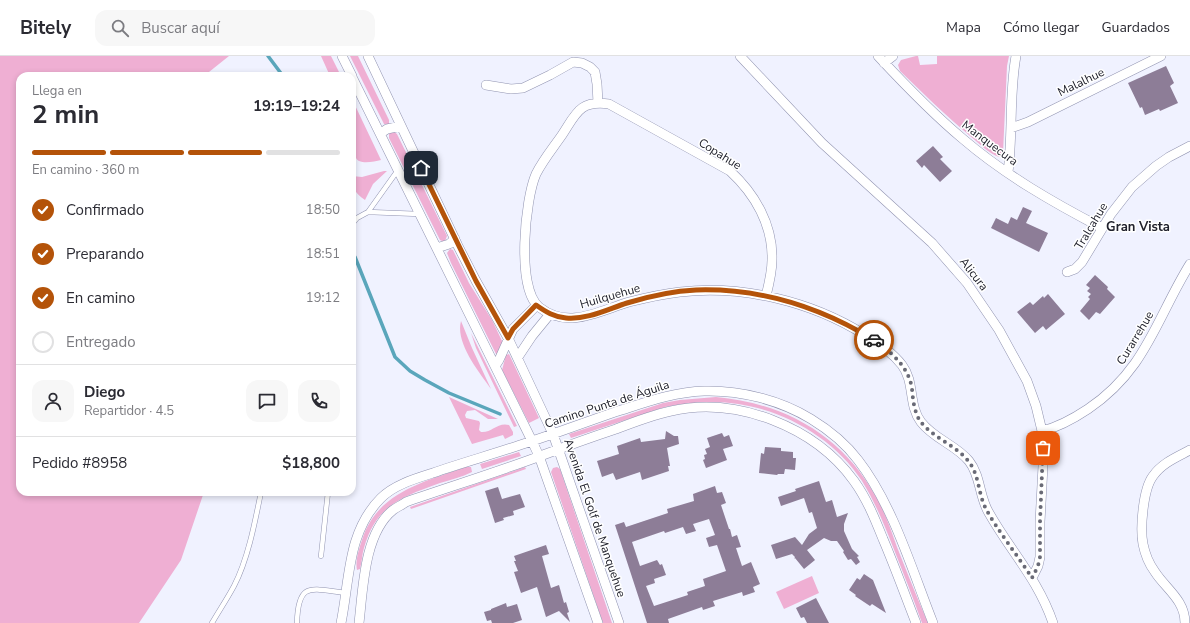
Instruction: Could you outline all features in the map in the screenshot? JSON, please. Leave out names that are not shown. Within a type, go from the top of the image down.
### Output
[{"type":"street","points":[[342,56],[350,72]]},
{"type":"street","name":"Avenida El Golf de Manquehue","points":[[368,56],[455,240],[518,357],[553,434],[619,623]]},
{"type":"street","name":"Alicura","points":[[740,56],[822,143],[932,243],[967,283],[999,330],[1027,381],[1036,406],[1042,431],[1043,466],[1040,557],[1038,566],[1032,578]]},
{"type":"street","points":[[881,59],[893,56]]},
{"type":"street","points":[[1008,172],[1016,56]]},
{"type":"street","name":"Malalhue","points":[[1011,128],[1028,122],[1161,56]]},
{"type":"street","name":"Manquecura","points":[[881,59],[964,140],[1008,172],[1057,204],[1102,228]]},
{"type":"street","points":[[486,85],[511,89],[523,88],[573,62],[582,63],[590,67],[595,72],[598,84],[598,103],[590,104],[574,115],[535,176],[526,225],[525,249],[526,276],[536,305],[513,329],[495,366]]},
{"type":"street","points":[[356,84],[539,456],[598,623]]},
{"type":"street","name":"Copahue","points":[[598,103],[609,104],[730,171],[742,183],[752,196],[764,217],[770,238],[772,259],[766,296]]},
{"type":"street","points":[[381,133],[387,129],[401,126]]},
{"type":"street","name":"Tralcahue","points":[[1067,272],[1075,269],[1082,262],[1121,200],[1140,180],[1169,158],[1190,146]]},
{"type":"street","points":[[437,248],[449,244],[455,240]]},
{"type":"street","name":"Curarrehue","points":[[1042,431],[1059,426],[1074,418],[1103,398],[1122,380],[1142,354],[1190,264]]},
{"type":"street","name":"Huilquehue","points":[[536,305],[550,314],[566,318],[580,318],[646,298],[687,291],[729,291],[766,296],[807,307],[846,324],[880,345],[897,359],[904,368],[910,381],[913,402],[918,417],[926,427],[969,461],[976,473],[981,496],[989,514],[1032,578],[1044,600],[1053,623]]},
{"type":"street","points":[[518,357],[532,336],[550,314]]},
{"type":"street","name":"Camino Punta de Águila","points":[[341,623],[349,567],[356,538],[365,516],[382,497],[398,486],[651,400],[676,394],[703,391],[727,392],[786,406],[811,419],[836,437],[858,460],[875,486],[891,517],[933,623]]},
{"type":"street","points":[[359,623],[368,555],[373,538],[382,522],[392,510],[406,502],[648,417],[672,410],[703,408],[731,409],[756,414],[786,425],[814,442],[838,462],[854,482],[870,508],[916,623]]},
{"type":"street","points":[[1185,623],[1184,612],[1178,599],[1161,581],[1149,562],[1143,542],[1142,529],[1146,491],[1152,477],[1161,467],[1190,450]]},
{"type":"lane","points":[[368,212],[398,169]]},
{"type":"lane","points":[[356,217],[368,212],[421,214]]},
{"type":"lane","points":[[212,623],[234,585],[244,561],[253,530],[260,496]]},
{"type":"lane","points":[[321,556],[328,496]]},
{"type":"lane","points":[[297,623],[298,605],[300,598],[305,592],[315,589],[346,593]]},
{"type":"shaded area","points":[[0,56],[229,56],[209,72],[16,72],[16,496],[203,496],[181,560],[139,623],[0,623]]},
{"type":"shaded area","points":[[321,56],[331,56],[339,72],[328,72]]},
{"type":"shaded area","points":[[350,56],[358,56],[389,120],[389,124],[384,124]]},
{"type":"shaded area","points":[[918,56],[920,65],[937,64],[937,56],[1009,56],[1007,66],[1003,153],[999,157],[987,150],[961,128],[900,71],[898,65],[901,60]]},
{"type":"shaded area","points":[[356,107],[381,160],[370,162],[359,161],[356,157]]},
{"type":"shaded area","points":[[393,131],[397,134],[447,236],[445,241],[440,240],[389,138],[389,134]]},
{"type":"shaded area","points":[[387,171],[373,184],[365,200],[356,192],[356,176],[362,177]]},
{"type":"shaded area","points":[[450,249],[453,250],[469,283],[492,320],[503,343],[498,354],[496,354],[451,263],[447,253]]},
{"type":"shaded area","points":[[461,321],[491,389],[469,357],[461,339]]},
{"type":"shaded area","points":[[471,333],[517,426],[514,427],[476,348]]},
{"type":"shaded area","points":[[509,354],[539,418],[529,423],[502,370],[506,355]]},
{"type":"shaded area","points":[[449,397],[498,419],[488,419],[475,410],[467,411],[465,415],[466,418],[479,421],[479,430],[481,432],[488,431],[505,424],[509,425],[513,435],[505,439],[503,435],[472,444]]},
{"type":"shaded area","points":[[716,397],[741,400],[765,406],[788,415],[809,426],[846,456],[862,475],[876,497],[888,521],[928,623],[922,623],[883,522],[862,481],[849,463],[833,448],[815,434],[796,423],[754,407],[732,403],[699,402],[665,407],[571,438],[569,434],[663,403]]},
{"type":"shaded area","points":[[519,452],[521,456],[482,469],[480,464]]},
{"type":"shaded area","points":[[466,467],[471,467],[472,472],[402,498],[383,512],[369,533],[363,550],[360,569],[357,570],[357,559],[362,540],[369,524],[379,510],[390,500],[404,491],[434,478]]},
{"type":"shaded area","points":[[525,467],[526,469],[411,509],[410,507]]},
{"type":"shaded area","points":[[557,467],[560,469],[612,623],[603,623],[551,472],[553,468]]},
{"type":"shaded area","points":[[812,576],[819,593],[784,609],[776,592]]},
{"type":"building","points":[[1166,66],[1174,83],[1170,86],[1178,103],[1160,111],[1159,109],[1145,115],[1128,83]]},
{"type":"building","points":[[933,146],[943,157],[940,159],[952,171],[940,182],[924,165],[922,168],[916,161]]},
{"type":"building","points":[[1023,207],[1032,211],[1026,223],[1048,233],[1039,252],[991,228],[996,218],[1008,224],[1011,217],[1017,220]]},
{"type":"building","points":[[1095,275],[1108,287],[1107,289],[1115,297],[1100,314],[1096,312],[1089,320],[1080,311],[1090,299],[1088,297],[1091,294],[1087,291],[1090,288],[1086,285]]},
{"type":"building","points":[[1048,294],[1065,314],[1046,330],[1043,326],[1035,333],[1017,312],[1030,302],[1033,305],[1043,296],[1044,298]]},
{"type":"building","points":[[666,431],[674,436],[678,436],[679,444],[667,448],[670,466],[668,466],[669,471],[642,480],[640,472],[616,480],[613,473],[602,477],[597,461],[619,454],[617,446],[640,438],[641,442],[665,439]]},
{"type":"building","points":[[722,433],[724,437],[729,435],[733,446],[723,449],[727,460],[706,468],[703,460],[705,459],[704,455],[707,454],[705,449],[710,447],[707,438]]},
{"type":"building","points":[[765,447],[781,448],[781,451],[793,452],[793,458],[796,458],[795,470],[785,469],[784,474],[777,475],[759,473],[761,453],[764,454]]},
{"type":"building","points":[[819,481],[826,502],[832,500],[837,517],[848,513],[844,524],[844,531],[852,549],[859,556],[857,557],[860,562],[856,565],[851,559],[848,560],[837,541],[831,541],[824,538],[807,550],[815,560],[804,569],[795,558],[794,559],[795,557],[792,554],[776,559],[771,545],[795,537],[802,545],[809,534],[817,528],[812,512],[809,513],[804,498],[781,506],[778,497],[796,491],[795,489]]},
{"type":"building","points":[[715,486],[717,493],[722,492],[726,503],[721,505],[732,537],[737,535],[741,547],[736,548],[742,566],[751,562],[760,584],[753,587],[755,592],[743,596],[742,592],[713,601],[715,606],[703,610],[702,607],[668,619],[669,623],[647,623],[615,525],[624,522],[626,527],[668,513],[667,509],[694,501],[693,494]],"holes":[[[709,519],[715,535],[706,538],[709,547],[717,545],[726,571],[703,579],[705,586],[687,592],[688,595],[654,606],[646,586],[655,583],[654,579],[666,575],[662,564],[660,565],[657,560],[640,566],[632,542],[664,531],[665,533],[683,527],[686,534],[696,531],[693,524]]]},
{"type":"building","points":[[498,487],[502,499],[520,494],[525,507],[513,511],[514,515],[503,518],[504,520],[495,523],[485,491]]},
{"type":"building","points":[[546,545],[549,554],[542,556],[551,588],[559,585],[564,603],[566,602],[569,612],[567,613],[570,622],[559,611],[546,617],[537,587],[521,593],[514,572],[518,571],[514,561],[516,561],[514,556]]},
{"type":"building","points":[[864,574],[873,580],[886,613],[872,604],[870,606],[849,590],[857,578],[860,580]]},
{"type":"building","points":[[816,598],[829,623],[807,623],[804,617],[801,618],[796,608]]},
{"type":"building","points":[[506,603],[507,607],[517,604],[522,620],[513,623],[492,623],[491,620],[487,621],[484,612]]},
{"type":"waterway","points":[[268,56],[280,72]]},
{"type":"waterway","points":[[356,260],[395,357],[410,371],[425,380],[449,393],[500,414]]},
{"type":"way so far","points":[[874,340],[894,356],[904,368],[912,388],[915,409],[921,422],[930,431],[969,461],[976,473],[984,505],[1032,578],[1038,566],[1040,557],[1043,448]]},
{"type":"district","name":"Gran Vista","points":[[1138,227]]},
{"type":"route","points":[[421,168],[458,246],[508,338],[513,329],[536,305],[558,317],[580,318],[626,303],[655,296],[695,290],[710,290],[766,296],[807,307],[846,324],[874,340]]}]
